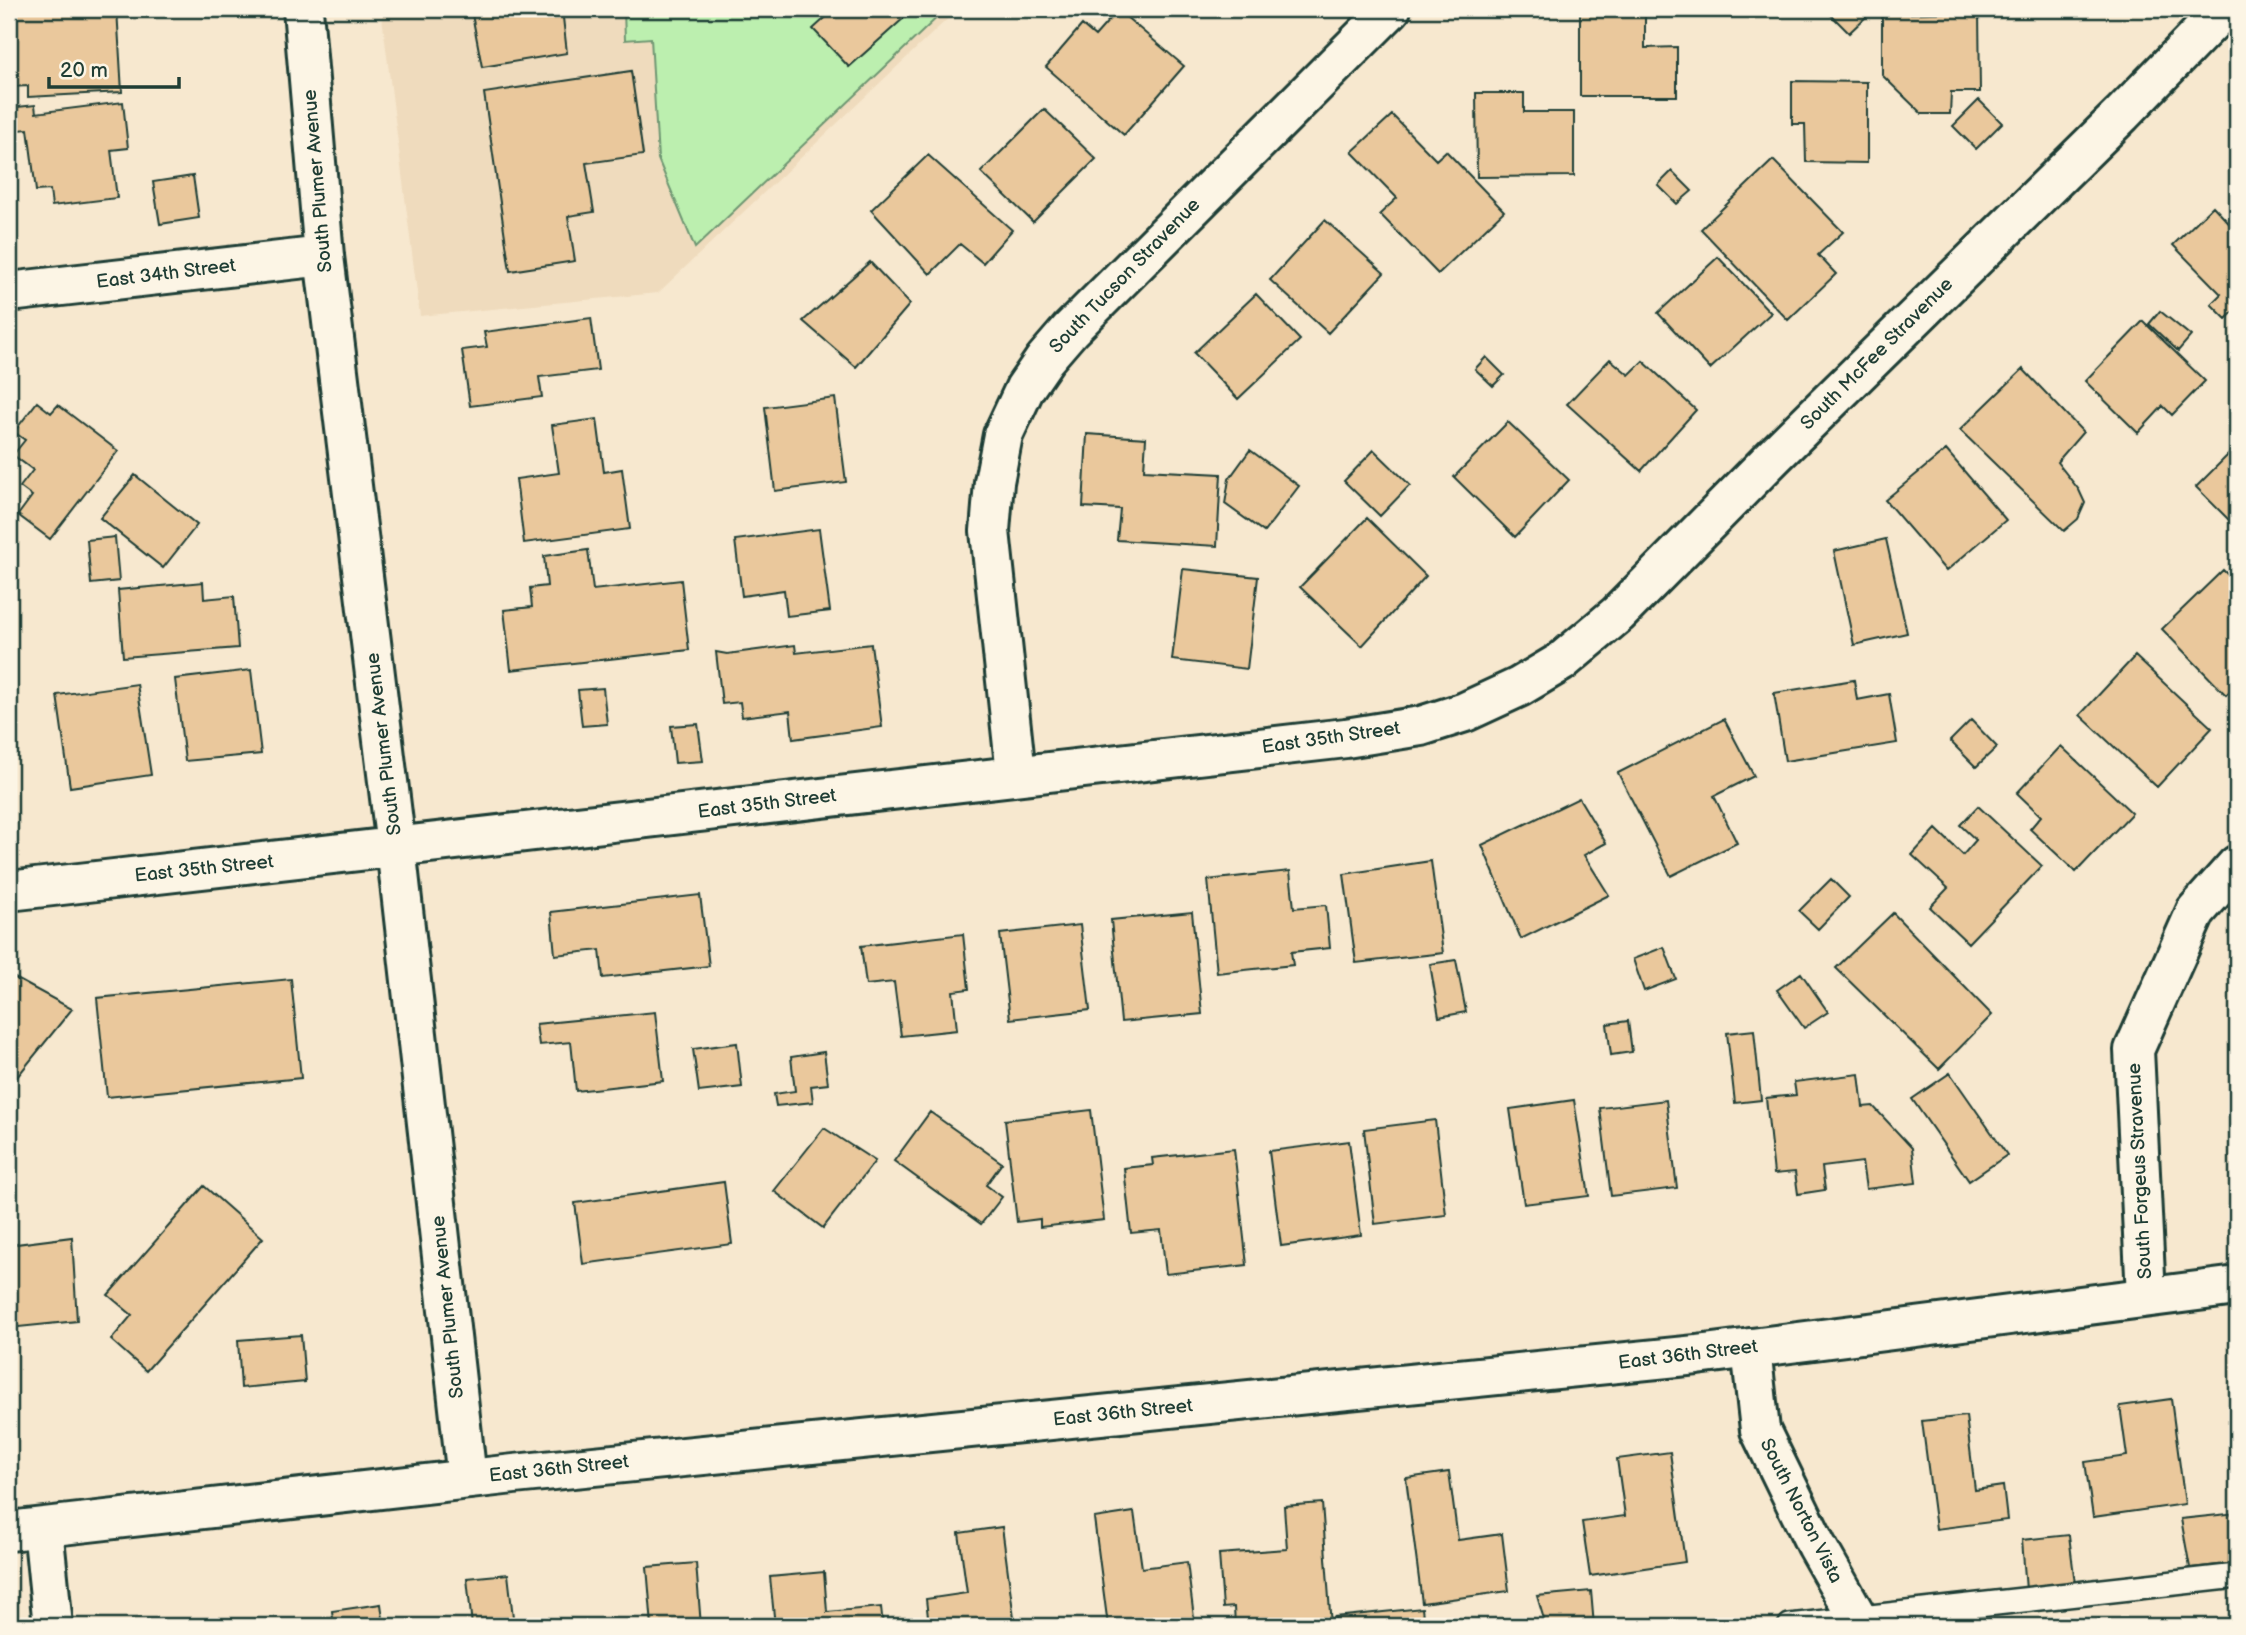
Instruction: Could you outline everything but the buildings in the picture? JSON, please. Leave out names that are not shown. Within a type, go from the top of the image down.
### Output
[{"type":"street","name":"South Plumer Avenue","points":[[303,9],[324,256],[396,847],[467,1479]]},
{"type":"street","name":"South Tucson Stravenue","points":[[1016,775],[990,530],[994,482],[1003,435],[1025,388],[1070,330],[1391,9]]},
{"type":"street","name":"South McFee Stravenue","points":[[1519,687],[1561,662],[1618,614],[2122,114],[2224,9]]},
{"type":"street","name":"East 34th Street","points":[[9,292],[324,256]]},
{"type":"street","name":"East 35th Street","points":[[9,891],[1346,738],[1421,726],[1465,712],[1519,687]]},
{"type":"street","name":"South Forgeus Stravenue","points":[[2146,1296],[2134,1050],[2196,911],[2237,865]]},
{"type":"street","name":"East 36th Street","points":[[26,1529],[467,1479],[1751,1348],[2237,1286]]},
{"type":"street","name":"South Norton Vista","points":[[1751,1348],[1760,1430],[1816,1545],[1860,1623]]},
{"type":"street","points":[[26,1529],[53,1626]]},
{"type":"lane","points":[[1790,1626],[1860,1623],[2237,1576]]},
{"type":"shaded area","points":[[381,9],[958,9],[658,293],[420,316]]},
{"type":"green space","points":[[624,9],[946,9],[695,248],[658,159],[651,38],[625,40]]}]
